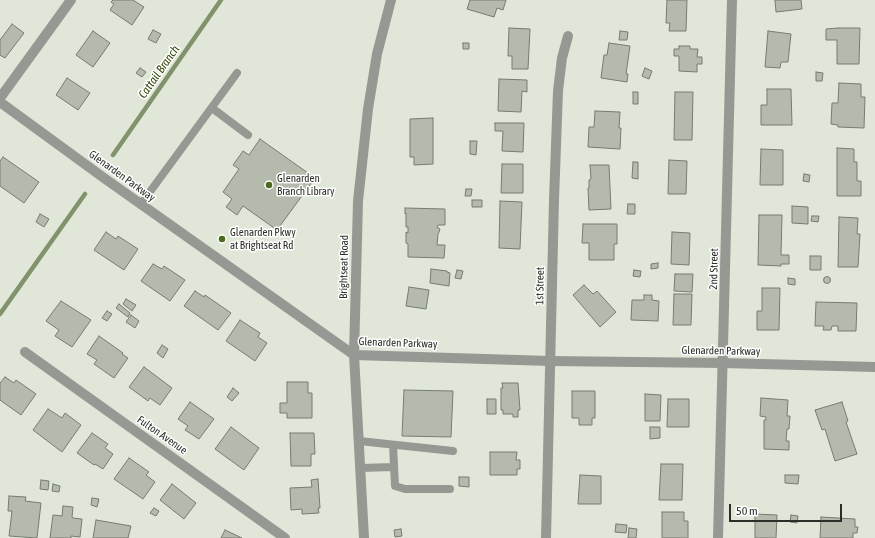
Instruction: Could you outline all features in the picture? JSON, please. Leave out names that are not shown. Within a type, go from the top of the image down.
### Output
[{"type":"street","points":[[0,98],[71,0]]},
{"type":"street","name":"Brightseat Road","points":[[364,538],[354,354],[358,201],[368,109],[378,54],[391,0]]},
{"type":"street","name":"2nd Street","points":[[718,538],[732,0]]},
{"type":"street","name":"1st Street","points":[[546,538],[558,91],[562,58],[568,36]]},
{"type":"street","name":"Glenarden Parkway","points":[[0,102],[141,204],[354,354],[550,361],[875,367]]},
{"type":"street","name":"Fulton Avenue","points":[[25,352],[285,538]]},
{"type":"lane","points":[[141,204],[237,73]]},
{"type":"lane","points":[[212,108],[248,135]]},
{"type":"lane","points":[[359,441],[453,451]]},
{"type":"lane","points":[[393,445],[395,486],[405,489],[450,489]]},
{"type":"lane","points":[[360,468],[394,467]]},
{"type":"building","points":[[113,0],[133,0],[144,7],[132,25],[110,10],[114,4],[111,2]]},
{"type":"building","points":[[470,0],[506,0],[503,10],[497,8],[494,17],[467,9]]},
{"type":"building","points":[[667,0],[687,0],[686,31],[669,31],[670,23],[666,23]]},
{"type":"building","points":[[775,0],[801,0],[802,9],[776,12]]},
{"type":"building","points":[[12,24],[24,33],[5,58],[0,55],[0,40]]},
{"type":"building","points":[[509,28],[530,29],[528,69],[512,69],[512,56],[508,56]]},
{"type":"building","points":[[860,28],[859,64],[837,64],[837,40],[826,40],[826,29]]},
{"type":"building","points":[[153,30],[161,34],[156,43],[148,39]]},
{"type":"building","points":[[93,31],[110,43],[93,67],[76,55]]},
{"type":"building","points":[[620,31],[628,32],[627,40],[619,40]]},
{"type":"building","points":[[768,31],[791,34],[788,62],[781,62],[780,68],[765,67]]},
{"type":"building","points":[[463,43],[469,43],[469,49],[463,49]]},
{"type":"building","points":[[609,43],[630,46],[626,74],[628,74],[627,82],[601,78],[604,55],[607,55]]},
{"type":"building","points":[[679,46],[690,46],[690,49],[698,49],[697,57],[702,57],[702,64],[697,64],[697,72],[679,71],[679,56],[674,56],[674,49],[679,49]]},
{"type":"building","points":[[140,68],[146,72],[142,77],[136,73]]},
{"type":"building","points":[[645,68],[652,71],[649,79],[642,76]]},
{"type":"building","points":[[816,72],[823,73],[822,81],[816,81]]},
{"type":"building","points":[[67,78],[90,93],[78,110],[56,95]]},
{"type":"building","points":[[499,79],[527,80],[527,92],[522,91],[521,112],[498,111]]},
{"type":"building","points":[[839,83],[861,84],[861,97],[865,97],[864,128],[838,127],[838,125],[831,124],[832,103],[838,103]]},
{"type":"building","points":[[767,89],[791,89],[792,125],[761,125],[761,105],[767,105]]},
{"type":"building","points":[[633,92],[638,92],[638,104],[633,104]]},
{"type":"building","points":[[675,92],[693,92],[692,140],[674,140]]},
{"type":"building","points":[[595,111],[620,112],[620,149],[588,147],[589,127],[594,127]]},
{"type":"building","points":[[433,118],[433,164],[414,165],[414,157],[410,157],[410,119]]},
{"type":"building","points":[[495,123],[524,123],[523,152],[502,151],[503,131],[495,131]]},
{"type":"building","name":"Glenarden Branch Library","points":[[260,139],[315,178],[277,230],[243,206],[237,215],[226,207],[232,199],[223,192],[239,169],[233,165],[243,151],[249,155]]},
{"type":"building","points":[[470,141],[477,141],[476,155],[470,154]]},
{"type":"building","points":[[837,148],[854,149],[854,162],[857,162],[857,181],[861,181],[861,196],[837,196]]},
{"type":"building","points":[[761,149],[783,150],[783,185],[760,185]]},
{"type":"building","points":[[3,157],[39,182],[24,203],[0,186],[0,161]]},
{"type":"building","points":[[669,160],[687,161],[686,194],[668,194]]},
{"type":"building","points":[[633,162],[638,162],[638,179],[632,178]]},
{"type":"building","points":[[502,164],[523,164],[523,193],[501,193]]},
{"type":"building","points":[[590,165],[609,165],[611,209],[589,210],[588,188],[589,180],[591,179]]},
{"type":"building","points":[[804,174],[810,175],[809,182],[803,181]]},
{"type":"building","points":[[466,189],[472,189],[471,196],[465,196]]},
{"type":"building","points":[[472,200],[482,200],[482,207],[472,207]]},
{"type":"building","points":[[500,201],[522,202],[520,249],[499,248]]},
{"type":"building","points":[[628,204],[635,204],[635,214],[627,214]]},
{"type":"building","points":[[792,206],[808,207],[808,224],[792,223]]},
{"type":"building","points":[[405,208],[445,209],[445,225],[438,225],[437,227],[440,229],[437,245],[445,245],[444,258],[408,257],[406,232],[408,233],[408,227],[406,227]]},
{"type":"building","points":[[40,214],[49,219],[44,227],[36,222]]},
{"type":"building","points":[[759,215],[782,215],[781,255],[789,255],[789,264],[781,264],[781,266],[758,265]]},
{"type":"building","points":[[812,216],[819,216],[818,222],[811,221]]},
{"type":"building","points":[[839,217],[858,218],[857,234],[860,234],[858,267],[838,267]]},
{"type":"building","points":[[583,224],[617,224],[617,244],[614,244],[614,260],[589,260],[589,243],[582,243]]},
{"type":"building","points":[[106,232],[116,239],[118,236],[138,249],[124,270],[94,250]]},
{"type":"building","points":[[672,232],[690,233],[689,265],[671,264]]},
{"type":"building","points":[[810,256],[821,256],[821,270],[810,270]]},
{"type":"building","points":[[658,263],[658,268],[651,269],[651,264]]},
{"type":"building","points":[[153,264],[162,269],[164,266],[185,280],[170,301],[141,281]]},
{"type":"building","points":[[431,269],[447,271],[450,273],[449,286],[430,283]]},
{"type":"building","points":[[457,270],[463,271],[461,279],[455,278]]},
{"type":"building","points":[[634,270],[641,271],[640,277],[633,276]]},
{"type":"building","points":[[675,274],[693,274],[692,292],[674,291]]},
{"type":"building","points":[[827,276],[830,277],[830,283],[827,284],[824,283],[823,280],[824,277]]},
{"type":"building","points":[[788,278],[795,279],[795,285],[788,284]]},
{"type":"building","points":[[584,285],[593,294],[597,291],[616,312],[600,327],[573,295]]},
{"type":"building","points":[[409,287],[429,290],[426,309],[406,306]]},
{"type":"building","points":[[762,288],[780,288],[779,330],[757,330],[757,311],[762,311]]},
{"type":"building","points":[[195,291],[204,297],[205,295],[231,313],[218,330],[184,306]]},
{"type":"building","points":[[674,294],[692,294],[691,325],[673,325]]},
{"type":"building","points":[[644,295],[652,295],[652,300],[659,301],[658,321],[631,320],[632,300],[644,300]]},
{"type":"building","points":[[126,299],[136,305],[132,311],[123,304]]},
{"type":"building","points":[[61,301],[91,320],[72,347],[55,336],[59,330],[46,321]]},
{"type":"building","points":[[816,302],[857,303],[856,331],[838,331],[838,326],[832,326],[831,330],[823,330],[824,326],[815,326]]},
{"type":"building","points":[[119,304],[130,313],[128,317],[116,308]]},
{"type":"building","points":[[107,311],[112,314],[107,321],[102,318]]},
{"type":"building","points":[[131,315],[139,321],[135,328],[126,322]]},
{"type":"building","points":[[240,320],[260,333],[258,337],[267,343],[255,361],[226,341]]},
{"type":"building","points":[[99,336],[128,358],[114,378],[94,364],[97,360],[87,354]]},
{"type":"building","points":[[162,345],[168,349],[163,358],[157,353]]},
{"type":"building","points":[[144,367],[172,388],[160,405],[150,398],[148,401],[129,387]]},
{"type":"building","points":[[5,377],[14,383],[16,380],[36,394],[21,415],[0,400],[0,383]]},
{"type":"building","points":[[287,382],[308,382],[308,393],[312,393],[312,418],[287,418],[287,413],[280,413],[280,403],[287,403]]},
{"type":"building","points":[[502,383],[518,383],[520,410],[518,410],[518,417],[513,417],[513,414],[503,414],[503,410],[501,410]]},
{"type":"building","points":[[233,388],[239,393],[232,401],[227,397]]},
{"type":"building","points":[[404,390],[453,391],[451,437],[402,436]]},
{"type":"building","points":[[572,391],[595,391],[595,418],[592,418],[592,425],[579,425],[579,418],[572,418]]},
{"type":"building","points":[[645,394],[661,395],[660,421],[645,421]]},
{"type":"building","points":[[761,398],[788,400],[787,416],[790,416],[786,441],[789,441],[789,450],[764,449],[764,420],[766,420],[766,417],[760,416]]},
{"type":"building","points":[[487,399],[496,399],[496,414],[487,414]]},
{"type":"building","points":[[668,399],[689,399],[689,427],[667,427]]},
{"type":"building","points":[[190,402],[214,419],[199,439],[185,430],[188,426],[178,419]]},
{"type":"building","points":[[842,402],[848,421],[846,422],[857,454],[835,461],[825,429],[822,430],[815,410]]},
{"type":"building","points":[[48,409],[62,418],[65,413],[81,425],[62,452],[33,430]]},
{"type":"building","points":[[231,427],[259,448],[244,470],[215,449]]},
{"type":"building","points":[[650,427],[660,427],[660,438],[650,439]]},
{"type":"building","points":[[92,433],[108,444],[105,448],[113,454],[103,469],[95,464],[94,465],[77,453]]},
{"type":"building","points":[[290,433],[314,433],[315,454],[311,454],[311,466],[291,466]]},
{"type":"building","points":[[490,452],[517,452],[516,460],[520,460],[520,469],[517,469],[517,475],[490,475]]},
{"type":"building","points":[[129,458],[149,472],[146,475],[155,482],[143,499],[114,479]]},
{"type":"building","points":[[661,464],[683,464],[682,500],[659,500]]},
{"type":"building","points":[[580,475],[601,476],[601,504],[578,504]]},
{"type":"building","points":[[785,475],[799,475],[798,484],[785,483]]},
{"type":"building","points":[[459,477],[469,477],[469,487],[459,486]]},
{"type":"building","points":[[318,479],[319,513],[302,514],[302,509],[291,510],[290,488],[312,487],[311,480]]},
{"type":"building","points":[[41,480],[49,481],[48,490],[40,489]]},
{"type":"building","points":[[53,484],[60,486],[59,492],[52,491]]},
{"type":"building","points":[[172,484],[196,503],[184,519],[160,500]]},
{"type":"building","points":[[9,496],[26,497],[25,501],[41,503],[37,538],[9,536],[12,511],[8,511]]},
{"type":"building","points":[[92,498],[99,499],[97,507],[91,505]]},
{"type":"building","points":[[63,506],[73,507],[72,517],[82,519],[80,537],[71,536],[71,538],[50,538],[53,515],[62,516]]},
{"type":"building","points":[[154,508],[159,511],[156,516],[150,513]]},
{"type":"building","points":[[662,512],[684,512],[684,521],[688,521],[688,538],[662,538]]},
{"type":"building","points":[[755,514],[777,515],[776,538],[755,538]]},
{"type":"building","points":[[791,515],[798,516],[797,523],[790,522]]},
{"type":"building","points":[[821,517],[855,519],[855,527],[858,527],[857,533],[853,533],[853,538],[820,538]]},
{"type":"building","points":[[96,520],[131,526],[128,538],[93,538]]},
{"type":"building","points":[[616,524],[627,525],[626,533],[615,532]]},
{"type":"building","points":[[629,528],[637,529],[636,538],[628,538]]},
{"type":"building","points":[[401,529],[402,536],[395,537],[394,530]]},
{"type":"building","points":[[225,530],[242,538],[221,538]]},
{"type":"waterway","name":"Cattail Branch","points":[[113,155],[221,0]]},
{"type":"waterway","name":"Cattail Branch","points":[[0,314],[85,194]]},
{"type":"place","name":"Glenarden Branch Library","points":[[269,185]]},
{"type":"place","name":"Glenarden Pkwy at Brightseat Rd","points":[[222,239]]}]
